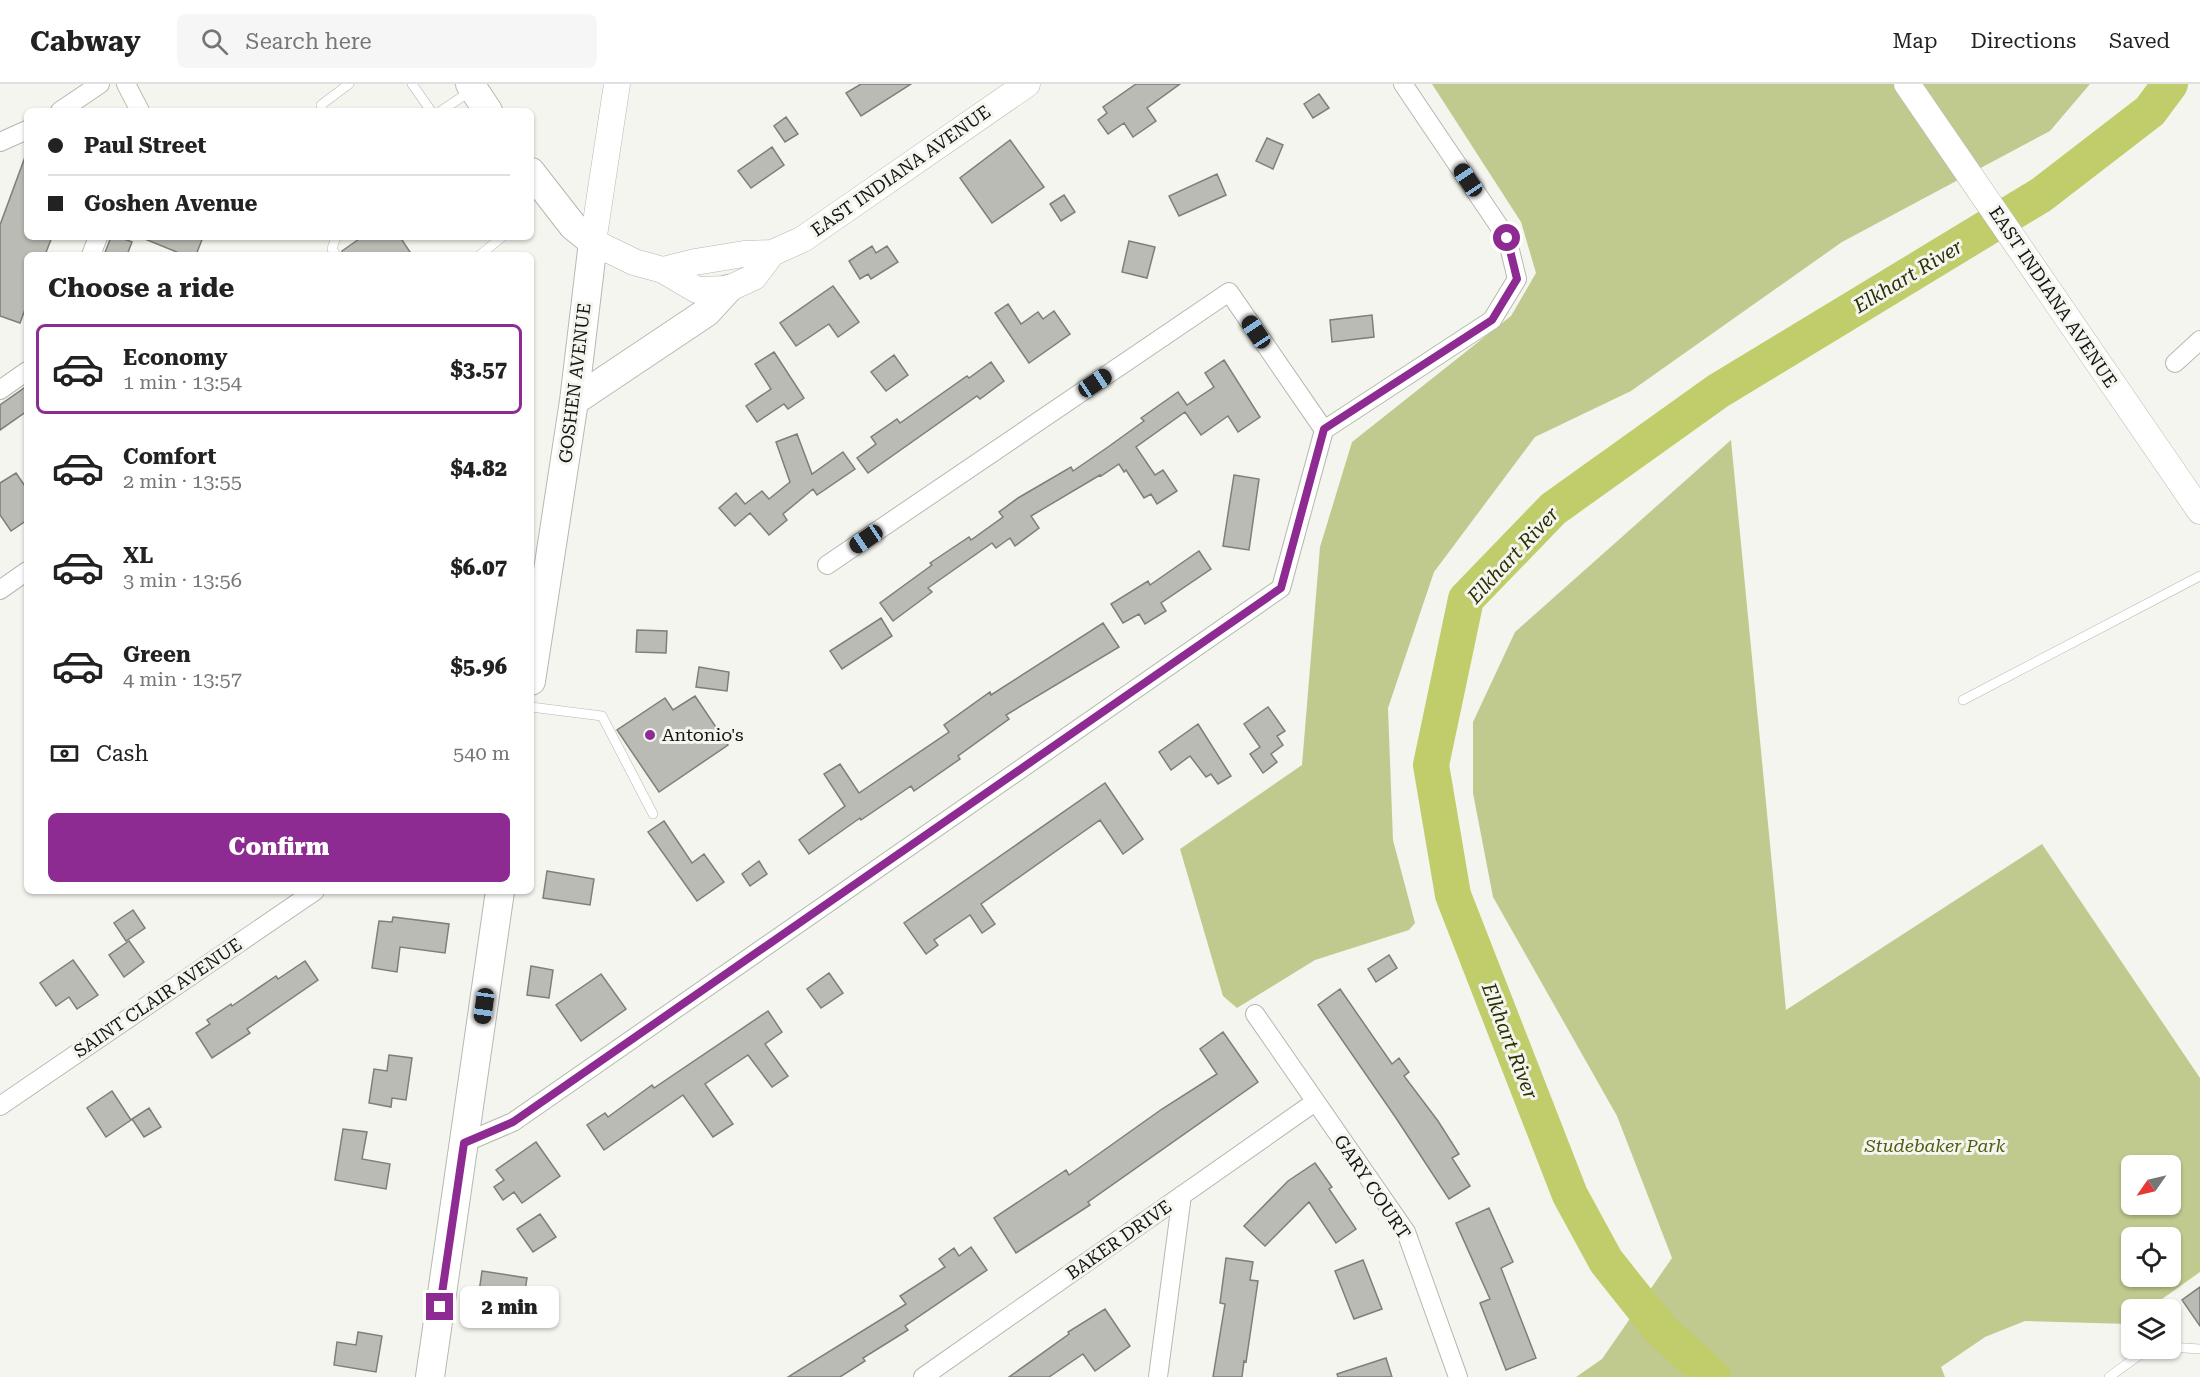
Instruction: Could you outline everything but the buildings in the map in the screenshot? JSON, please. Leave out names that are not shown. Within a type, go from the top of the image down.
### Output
[{"type":"main road","points":[[534,176],[573,226],[593,242]]},
{"type":"main road","name":"GOSHEN AVENUE","points":[[534,661],[574,401],[593,242]]},
{"type":"main road","points":[[574,401],[707,312],[728,289]]},
{"type":"main road","points":[[430,1377],[500,894]]},
{"type":"street","points":[[64,108],[100,84]]},
{"type":"street","points":[[126,84],[138,108]]},
{"type":"street","name":"GOSHEN AVENUE","points":[[593,242],[617,84]]},
{"type":"street","name":"EAST INDIANA AVENUE","points":[[663,270],[744,254],[772,253],[802,239],[1028,84]]},
{"type":"street","points":[[464,1143],[513,1122],[1281,588],[1324,429],[1492,320],[1517,279],[1507,238],[1403,84]]},
{"type":"street","name":"EAST INDIANA AVENUE","points":[[1907,84],[2200,511]]},
{"type":"street","points":[[0,142],[24,131]]},
{"type":"street","name":"EAST INDIANA AVENUE","points":[[593,242],[634,262],[663,270],[697,290],[728,289],[754,277],[772,253]]},
{"type":"street","points":[[827,565],[1229,292],[1324,429]]},
{"type":"street","points":[[2175,363],[2200,340]]},
{"type":"street","points":[[0,390],[24,373]]},
{"type":"street","points":[[0,590],[24,573]]},
{"type":"street","name":"SAINT CLAIR AVENUE","points":[[0,1106],[311,894]]},
{"type":"street","name":"GARY COURT","points":[[1255,1014],[1406,1232],[1458,1377]]},
{"type":"street","name":"BAKER DRIVE","points":[[923,1377],[1315,1102]]},
{"type":"street","points":[[1158,1377],[1182,1195]]},
{"type":"lane","points":[[322,108],[321,105],[350,84]]},
{"type":"lane","points":[[412,84],[429,108]]},
{"type":"lane","points":[[448,108],[477,95]]},
{"type":"lane","points":[[484,252],[498,240]]},
{"type":"lane","points":[[1963,700],[2200,576]]},
{"type":"lane","points":[[534,707],[602,716],[653,814]]},
{"type":"lane","points":[[2181,1348],[2200,1349]]},
{"type":"lane","points":[[2109,1377],[2134,1359]]},
{"type":"green space","points":[[1432,84],[2090,84],[2050,131],[1842,242],[1631,391],[1535,437],[1434,572],[1388,708],[1393,840],[1415,923],[1409,930],[1315,960],[1237,1008],[1223,996],[1180,849],[1302,765],[1320,547],[1352,442],[1511,316],[1536,273],[1521,222]]},
{"type":"green space","name":"Studebaker Park","points":[[1731,440],[1786,1010],[2042,844],[2200,1078],[2200,1272],[2181,1286],[2181,1227],[2121,1227],[2121,1287],[2179,1287],[2162,1299],[2121,1299],[2121,1324],[2025,1321],[1985,1337],[1941,1367],[1945,1377],[1576,1377],[1602,1359],[1672,1258],[1617,1116],[1493,897],[1473,793],[1473,722],[1515,632]]},
{"type":"waterway","name":"Elkhart River","points":[[1713,1377],[1660,1329],[1606,1261],[1570,1195],[1453,895],[1431,765],[1466,599],[1553,509],[1718,391],[2041,195],[2150,111],[2170,84]]},
{"type":"place","name":"Antonio's","points":[[650,735]]},
{"type":"route","points":[[440,1307],[464,1143],[513,1122],[1281,588],[1324,429],[1492,320],[1517,279],[1507,238]]}]
